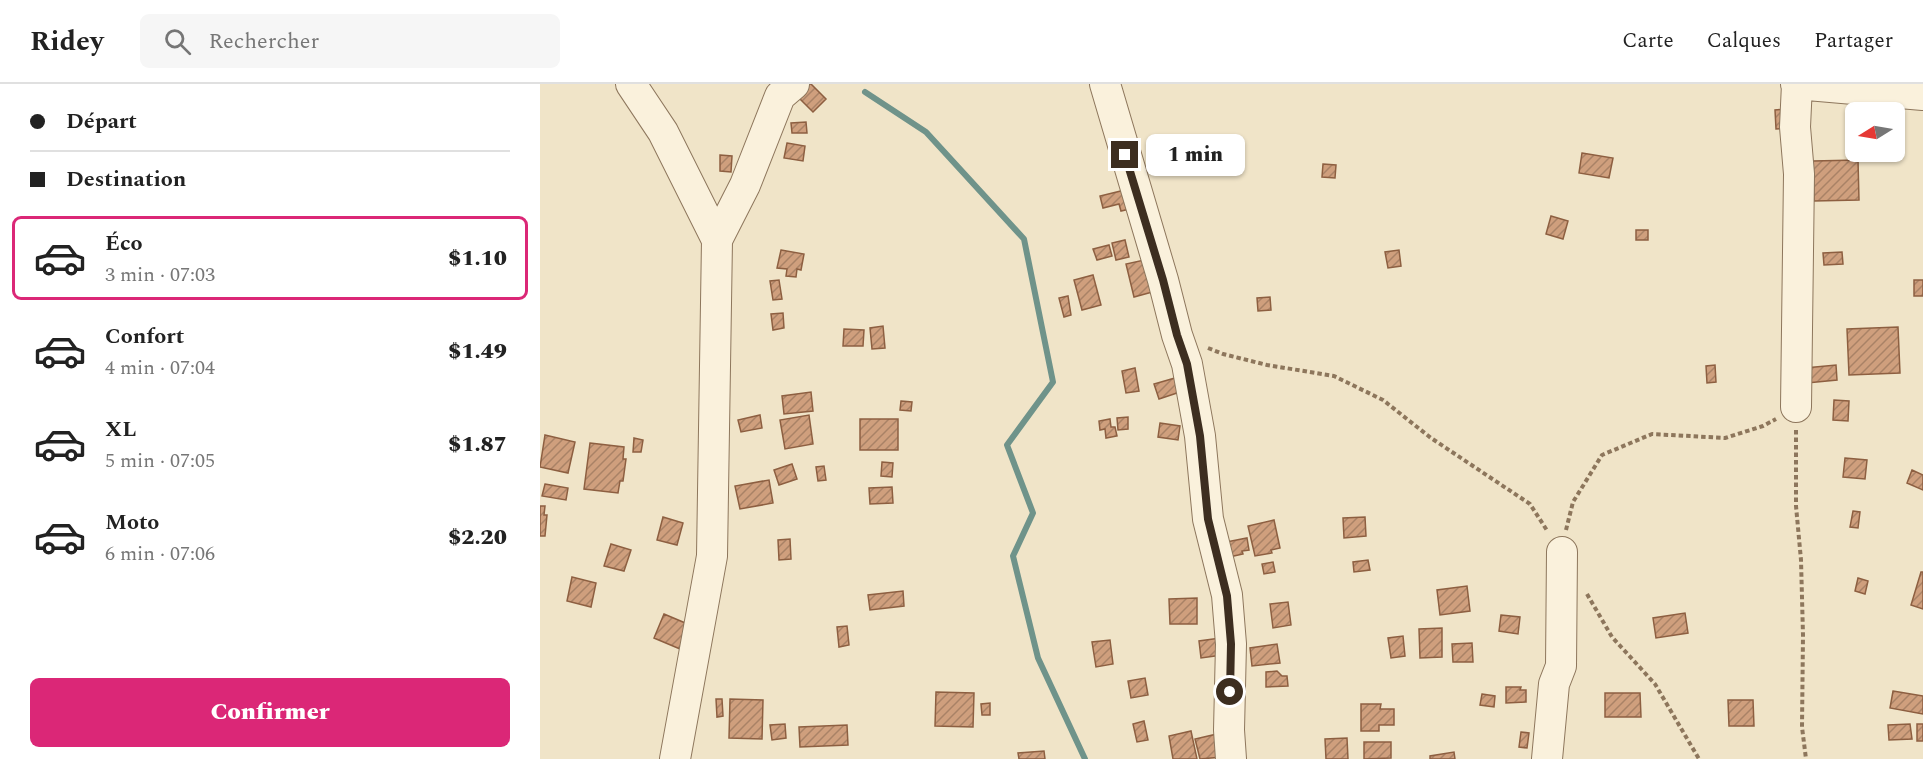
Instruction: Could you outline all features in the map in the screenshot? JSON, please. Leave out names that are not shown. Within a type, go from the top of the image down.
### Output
[{"type":"street","points":[[631,84],[663,132],[717,240]]},
{"type":"street","points":[[675,759],[712,556],[717,240],[745,185],[780,96],[794,84]]},
{"type":"street","points":[[1105,84],[1187,364],[1200,436],[1208,519],[1227,596],[1231,644],[1229,730],[1231,759]]},
{"type":"street","points":[[1796,407],[1799,174],[1795,127],[1796,84],[1923,95]]},
{"type":"street","points":[[1547,759],[1554,684],[1561,666],[1562,552]]},
{"type":"path","points":[[1177,335],[1223,354],[1268,365],[1334,376],[1383,400],[1431,438],[1530,504],[1562,552]]},
{"type":"path","points":[[1562,552],[1573,502],[1602,455],[1652,434],[1725,438],[1763,426],[1796,407],[1796,506],[1801,560],[1803,635],[1802,727],[1806,759]]},
{"type":"path","points":[[1586,592],[1612,637],[1655,684],[1699,759]]},
{"type":"building","points":[[807,84],[811,84],[826,99],[813,112],[796,95]]},
{"type":"building","points":[[1785,109],[1787,128],[1776,129],[1775,110]]},
{"type":"building","points":[[806,122],[807,133],[792,133],[791,123]]},
{"type":"building","points":[[787,143],[805,146],[803,161],[784,158]]},
{"type":"building","points":[[1582,153],[1613,158],[1609,178],[1579,173]]},
{"type":"building","points":[[720,155],[732,156],[731,172],[720,171]]},
{"type":"building","points":[[1813,161],[1858,162],[1859,200],[1814,201]]},
{"type":"building","points":[[1323,164],[1336,165],[1335,178],[1322,177]]},
{"type":"building","points":[[1125,190],[1130,209],[1121,211],[1119,204],[1103,208],[1100,196]]},
{"type":"building","points":[[1551,216],[1568,221],[1563,239],[1546,234]]},
{"type":"building","points":[[1636,230],[1648,230],[1648,240],[1636,240]]},
{"type":"building","points":[[1125,240],[1129,257],[1116,260],[1112,243]]},
{"type":"building","points":[[1109,245],[1112,256],[1097,260],[1093,249]]},
{"type":"building","points":[[781,250],[804,254],[801,270],[797,269],[796,277],[786,276],[787,269],[777,268]]},
{"type":"building","points":[[1399,250],[1401,266],[1388,268],[1385,252]]},
{"type":"building","points":[[1842,252],[1843,264],[1824,265],[1823,253]]},
{"type":"building","points":[[1144,260],[1156,291],[1134,297],[1126,264]]},
{"type":"building","points":[[1093,275],[1101,305],[1082,310],[1074,280]]},
{"type":"building","points":[[779,280],[782,299],[773,300],[770,281]]},
{"type":"building","points":[[1914,280],[1923,280],[1923,296],[1914,296]]},
{"type":"building","points":[[1068,296],[1071,315],[1064,317],[1059,298]]},
{"type":"building","points":[[1270,297],[1271,310],[1258,311],[1257,298]]},
{"type":"building","points":[[783,313],[784,328],[773,330],[771,314]]},
{"type":"building","points":[[883,326],[885,348],[872,349],[870,328]]},
{"type":"building","points":[[1898,327],[1900,373],[1849,375],[1847,329]]},
{"type":"building","points":[[844,329],[864,330],[863,346],[843,346]]},
{"type":"building","points":[[1715,365],[1716,382],[1707,383],[1706,366]]},
{"type":"building","points":[[1836,365],[1837,380],[1807,383],[1805,368]]},
{"type":"building","points":[[1135,368],[1139,391],[1126,393],[1122,371]]},
{"type":"building","points":[[1175,378],[1180,392],[1159,399],[1154,384]]},
{"type":"building","points":[[811,392],[813,411],[784,414],[782,396]]},
{"type":"building","points":[[1834,400],[1849,401],[1848,421],[1833,420]]},
{"type":"building","points":[[901,401],[912,402],[911,411],[900,410]]},
{"type":"building","points":[[760,415],[762,428],[741,432],[738,420]]},
{"type":"building","points":[[809,415],[813,444],[785,449],[780,420]]},
{"type":"building","points":[[1128,417],[1128,429],[1118,430],[1117,418]]},
{"type":"building","points":[[860,419],[898,419],[898,450],[860,450]]},
{"type":"building","points":[[1110,419],[1111,427],[1115,427],[1117,436],[1106,438],[1105,429],[1100,430],[1099,421]]},
{"type":"building","points":[[1160,423],[1180,426],[1178,440],[1158,437]]},
{"type":"building","points":[[545,435],[575,442],[568,473],[540,467]]},
{"type":"building","points":[[634,438],[643,440],[641,452],[633,452]]},
{"type":"building","points":[[590,443],[624,447],[623,459],[626,459],[623,481],[620,481],[618,493],[584,489]]},
{"type":"building","points":[[1845,458],[1867,460],[1865,479],[1843,477]]},
{"type":"building","points":[[882,462],[893,463],[892,477],[881,476]]},
{"type":"building","points":[[792,464],[797,479],[779,485],[774,470]]},
{"type":"building","points":[[824,466],[826,480],[818,481],[816,467]]},
{"type":"building","points":[[1912,470],[1923,475],[1923,490],[1907,483]]},
{"type":"building","points":[[769,480],[773,503],[740,509],[735,486]]},
{"type":"building","points":[[545,484],[568,488],[566,500],[542,496]]},
{"type":"building","points":[[892,487],[893,503],[870,504],[869,488]]},
{"type":"building","points":[[540,506],[545,506],[544,515],[547,515],[545,536],[540,536]]},
{"type":"building","points":[[1853,511],[1860,512],[1858,528],[1850,527]]},
{"type":"building","points":[[663,517],[683,523],[677,545],[657,540]]},
{"type":"building","points":[[1365,517],[1366,536],[1344,538],[1343,518]]},
{"type":"building","points":[[1274,520],[1280,548],[1271,550],[1272,553],[1255,556],[1248,526]]},
{"type":"building","points":[[1247,538],[1249,550],[1229,557],[1226,542]]},
{"type":"building","points":[[790,539],[791,559],[779,560],[778,540]]},
{"type":"building","points":[[611,544],[631,550],[624,571],[604,566]]},
{"type":"building","points":[[1368,560],[1370,570],[1354,572],[1353,562]]},
{"type":"building","points":[[1273,562],[1275,572],[1264,574],[1262,564]]},
{"type":"building","points":[[1921,572],[1923,572],[1923,609],[1911,605]]},
{"type":"building","points":[[572,577],[596,583],[591,607],[567,601]]},
{"type":"building","points":[[1858,578],[1868,581],[1865,594],[1855,591]]},
{"type":"building","points":[[1467,586],[1470,611],[1440,615],[1437,590]]},
{"type":"building","points":[[903,591],[904,606],[870,610],[868,595]]},
{"type":"building","points":[[1197,598],[1197,624],[1170,624],[1169,599]]},
{"type":"building","points":[[1288,602],[1291,625],[1273,628],[1270,604]]},
{"type":"building","points":[[1685,613],[1688,633],[1656,638],[1653,618]]},
{"type":"building","points":[[664,614],[690,625],[680,649],[654,638]]},
{"type":"building","points":[[1501,615],[1520,617],[1518,634],[1499,631]]},
{"type":"building","points":[[847,626],[849,645],[839,647],[837,627]]},
{"type":"building","points":[[1442,628],[1442,657],[1420,658],[1419,629]]},
{"type":"building","points":[[1403,636],[1405,656],[1391,658],[1388,638]]},
{"type":"building","points":[[1220,638],[1222,655],[1201,658],[1199,641]]},
{"type":"building","points":[[1110,640],[1113,664],[1096,667],[1092,642]]},
{"type":"building","points":[[1472,643],[1473,662],[1453,662],[1452,644]]},
{"type":"building","points":[[1277,644],[1280,663],[1252,666],[1250,648]]},
{"type":"building","points":[[1277,671],[1282,676],[1287,676],[1288,686],[1266,687],[1266,672]]},
{"type":"building","points":[[1145,678],[1148,695],[1131,698],[1128,681]]},
{"type":"building","points":[[1506,687],[1521,687],[1520,690],[1526,690],[1526,702],[1506,703]]},
{"type":"building","points":[[1893,691],[1923,696],[1923,714],[1890,708]]},
{"type":"building","points":[[936,692],[974,693],[973,727],[935,726]]},
{"type":"building","points":[[1605,693],[1640,693],[1641,717],[1605,717]]},
{"type":"building","points":[[1482,694],[1495,696],[1494,707],[1480,705]]},
{"type":"building","points":[[716,699],[722,699],[723,716],[717,717]]},
{"type":"building","points":[[730,699],[763,700],[762,739],[729,738]]},
{"type":"building","points":[[1728,700],[1753,700],[1754,726],[1729,726]]},
{"type":"building","points":[[990,703],[990,715],[982,715],[981,704]]},
{"type":"building","points":[[1361,704],[1381,704],[1380,709],[1394,709],[1394,725],[1379,725],[1379,731],[1361,731]]},
{"type":"building","points":[[1144,721],[1148,740],[1137,742],[1133,724]]},
{"type":"building","points":[[785,724],[786,738],[772,740],[770,725]]},
{"type":"building","points":[[1910,724],[1912,739],[1889,740],[1888,725]]},
{"type":"building","points":[[1917,724],[1923,724],[1923,741],[1917,741]]},
{"type":"building","points":[[847,725],[848,745],[800,747],[799,727]]},
{"type":"building","points":[[1191,731],[1197,759],[1173,759],[1169,736]]},
{"type":"building","points":[[1521,732],[1529,733],[1527,748],[1519,747]]},
{"type":"building","points":[[1217,734],[1222,757],[1200,759],[1195,739]]},
{"type":"building","points":[[1347,738],[1348,759],[1326,759],[1325,739]]},
{"type":"building","points":[[1364,742],[1391,742],[1391,758],[1364,759]]},
{"type":"building","points":[[1044,751],[1045,759],[1019,759],[1018,753]]},
{"type":"building","points":[[1454,752],[1455,759],[1430,759],[1430,756]]},
{"type":"waterway","points":[[865,92],[926,132],[1024,239],[1053,382],[1007,445],[1033,513],[1013,556],[1038,658],[1085,759]]},
{"type":"route","points":[[1125,155],[1187,364],[1200,436],[1208,519],[1227,596],[1231,644],[1230,692]]}]
